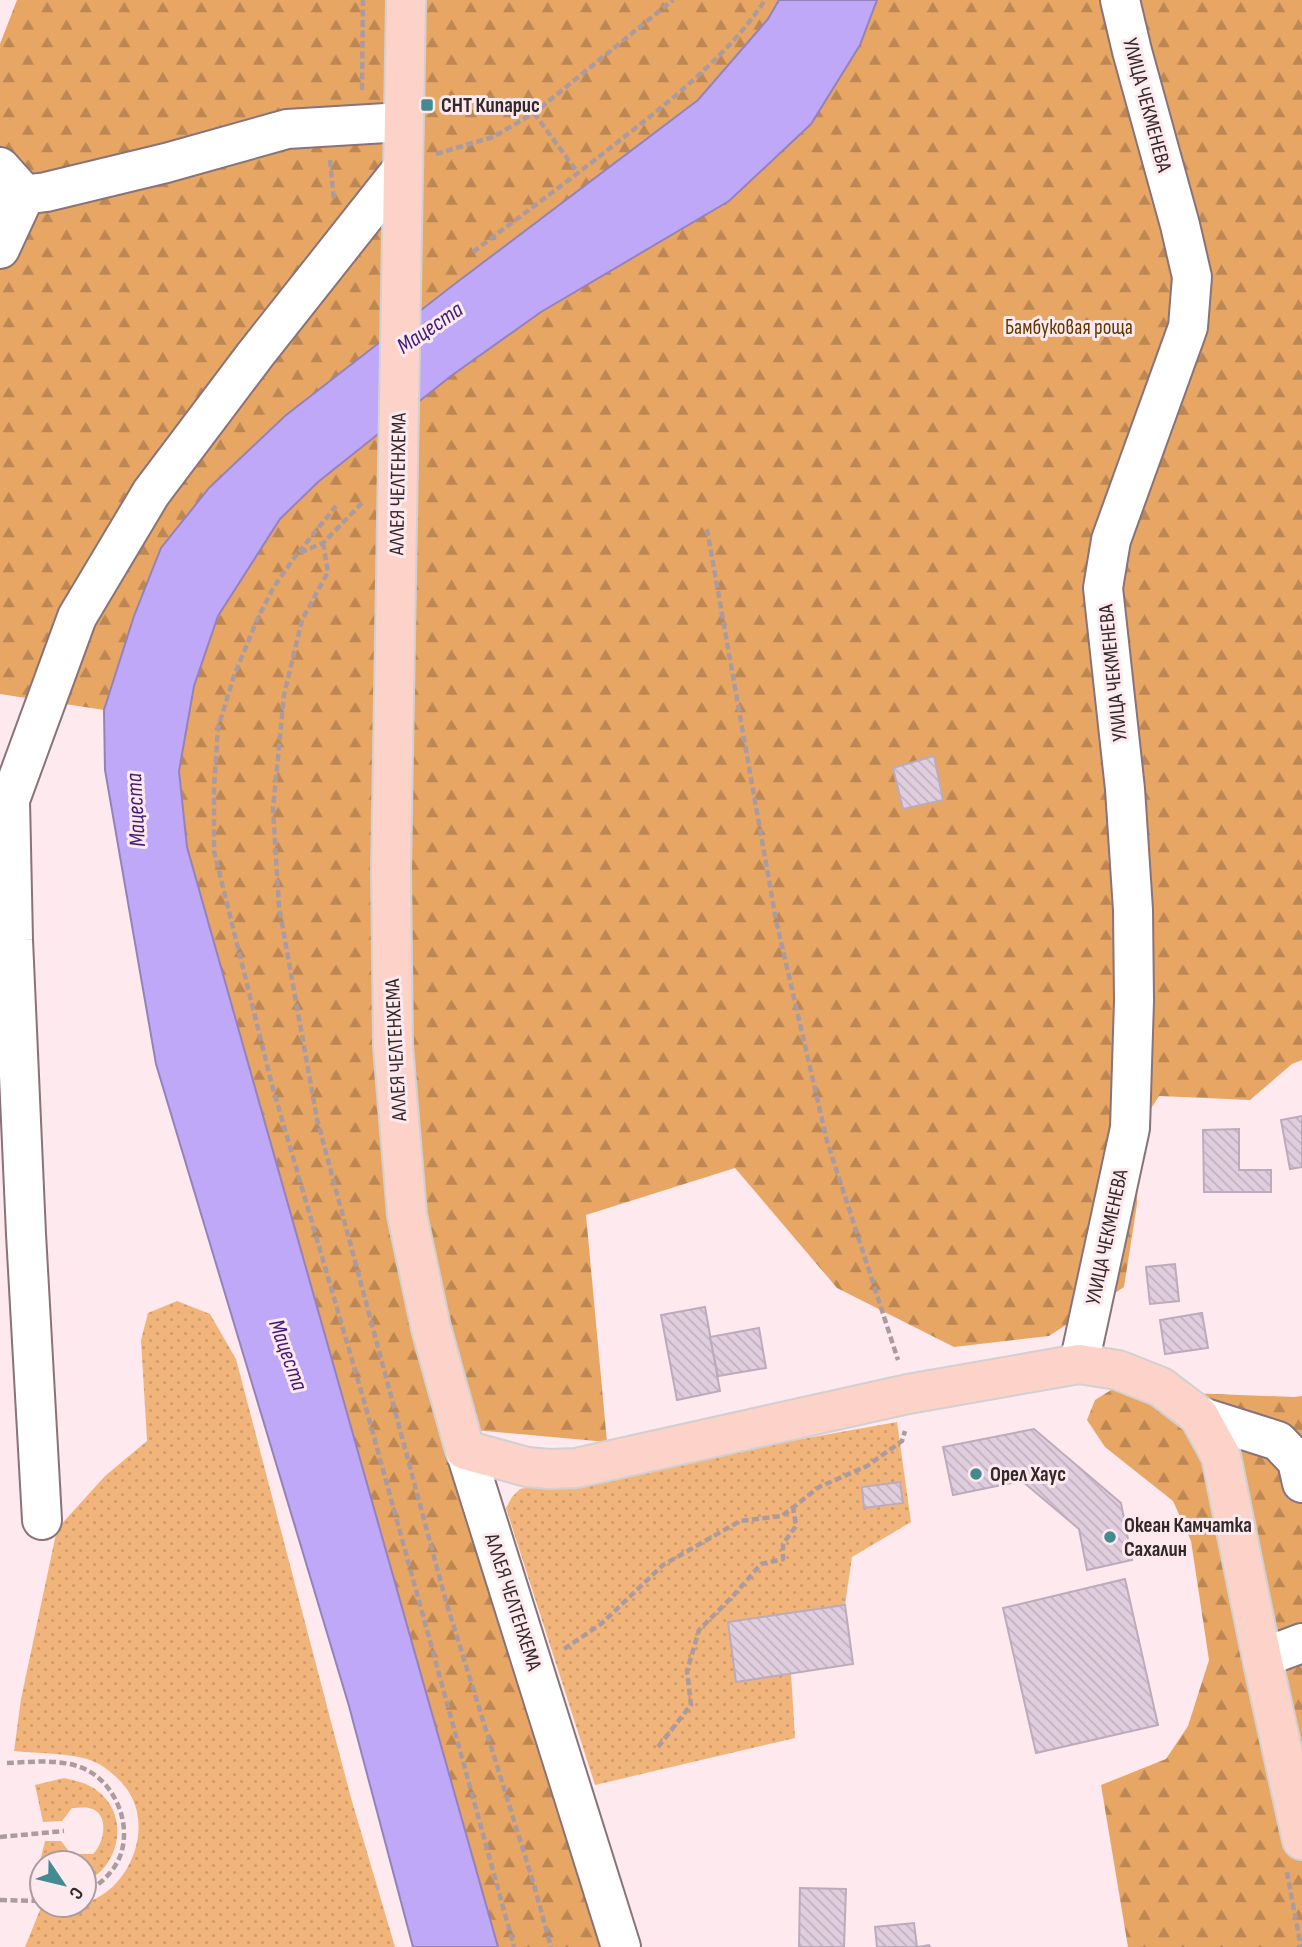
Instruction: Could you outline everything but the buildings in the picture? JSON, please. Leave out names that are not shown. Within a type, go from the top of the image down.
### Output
[{"type":"main road","name":"АЛЛЕЯ ЧЕЛТЕНХЕМА","points":[[406,0],[403,122],[418,162],[402,228],[391,870],[393,1046],[407,1215],[431,1328],[465,1450]]},
{"type":"main road","points":[[465,1450],[527,1467],[576,1468],[908,1407],[1079,1364],[1118,1370],[1161,1387],[1199,1416],[1221,1456],[1262,1658],[1294,1855]]},
{"type":"street","name":"УЛИЦА ЧЕКМЕНЕВА","points":[[1079,1364],[1130,1128],[1134,1001],[1133,910],[1125,789],[1103,587],[1111,540],[1188,327],[1192,277],[1120,0]]},
{"type":"street","points":[[13,197],[46,192],[166,163],[287,129],[403,122]]},
{"type":"street","points":[[42,1520],[25,1221],[10,800],[78,617],[151,493],[254,355],[418,162]]},
{"type":"street","points":[[0,167],[13,197],[0,249]]},
{"type":"street","points":[[1199,1416],[1278,1441],[1297,1461],[1302,1483]]},
{"type":"street","name":"АЛЛЕЯ ЧЕЛТЕНХЕМА","points":[[465,1450],[621,1947]]},
{"type":"street","points":[[1262,1658],[1302,1643]]},
{"type":"path","points":[[362,124],[363,0]]},
{"type":"path","points":[[418,162],[493,137],[534,113],[673,0]]},
{"type":"path","points":[[473,252],[676,98],[724,50],[758,12],[765,0]]},
{"type":"path","points":[[534,113],[578,173]]},
{"type":"path","points":[[298,554],[323,543],[363,502]]},
{"type":"path","points":[[336,506],[273,588],[234,676],[218,728],[214,852],[272,1085],[366,1408],[514,1947]]},
{"type":"path","points":[[554,1655],[601,1624],[663,1565],[740,1521],[782,1516],[820,1487],[867,1466],[902,1441],[908,1407],[827,1141],[779,933],[707,529]]},
{"type":"path","points":[[658,1747],[691,1705],[687,1671],[699,1630],[761,1564],[783,1559],[783,1544],[796,1526],[793,1507]]},
{"type":"path","points":[[7,1763],[68,1763],[88,1770],[106,1784],[118,1803],[124,1824],[123,1846],[115,1867],[98,1885]]},
{"type":"path","points":[[0,1837],[64,1831]]},
{"type":"path","points":[[1294,1855],[1301,1947]]},
{"type":"path","points":[[0,1899],[28,1900]]},
{"type":"shaded area","points":[[177,1301],[210,1314],[236,1359],[351,1798],[395,1947],[25,1947],[36,1919],[98,1919],[98,1897],[113,1887],[124,1874],[137,1843],[139,1826],[136,1809],[130,1794],[108,1770],[80,1757],[14,1751],[21,1699],[57,1529],[105,1476],[147,1441],[141,1340],[148,1313]]},
{"type":"shaded area","points":[[897,1422],[911,1522],[852,1557],[845,1605],[728,1622],[736,1681],[791,1673],[795,1738],[595,1785],[506,1508],[512,1497],[520,1489]]},
{"type":"shaded area","points":[[64,1778],[95,1789],[106,1800],[114,1812],[117,1839],[106,1865],[98,1874],[97,1849],[103,1836],[103,1821],[100,1815],[89,1808],[72,1808],[62,1821],[43,1822],[35,1785]]},
{"type":"shaded area","points":[[45,1841],[61,1841],[67,1849],[43,1849]]},
{"type":"green space","points":[[17,0],[779,0],[768,19],[698,100],[285,416],[209,488],[134,616],[104,710],[0,694],[0,44]]},
{"type":"green space","name":"Бамбуковая роща","points":[[877,0],[1302,0],[1302,1060],[1292,1064],[1250,1100],[1159,1096],[1139,1127],[1137,1204],[1124,1287],[1049,1336],[954,1347],[837,1288],[735,1168],[586,1215],[607,1442],[463,1429],[611,1947],[498,1947],[187,847],[179,771],[194,686],[218,616],[280,519],[318,482],[451,376],[541,312],[729,201],[860,45]]},
{"type":"green space","points":[[1111,1390],[1302,1396],[1302,1947],[1128,1947],[1101,1785],[1166,1759],[1188,1726],[1209,1660],[1191,1541],[1173,1501],[1105,1447],[1087,1420],[1095,1400]]},
{"type":"water","name":"Мацеста","points":[[779,0],[877,0],[860,45],[811,124],[729,201],[541,312],[451,376],[318,482],[280,519],[218,616],[194,686],[179,771],[187,847],[498,1947],[413,1947],[349,1706],[156,1064],[105,770],[104,710],[134,616],[161,548],[209,488],[285,416],[698,100],[768,19]]},
{"type":"place","name":"СНТ Кипарис","points":[[427,105]]},
{"type":"place","name":"Орел Хаус","points":[[976,1474]]},
{"type":"place","name":"Океан Камчатка Сахалин","points":[[1110,1537]]}]
